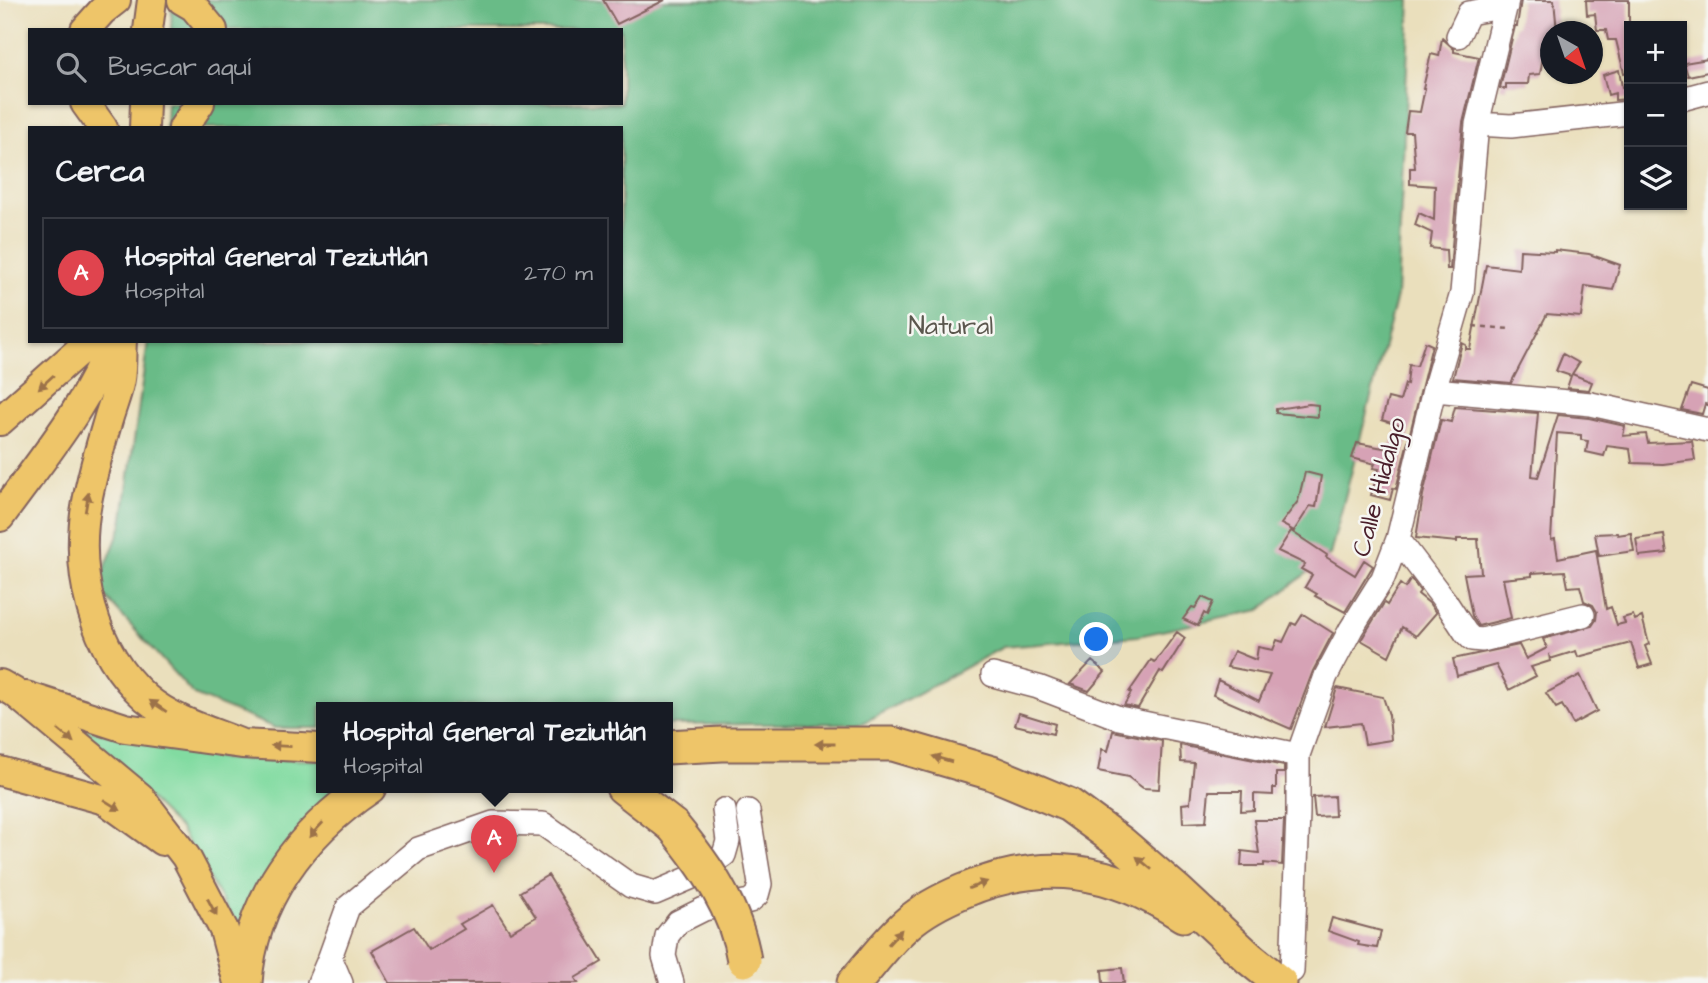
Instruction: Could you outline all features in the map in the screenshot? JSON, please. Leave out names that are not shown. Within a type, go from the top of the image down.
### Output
[{"type":"highway","points":[[673,747],[893,744],[992,773],[1069,805],[1147,865],[1249,958]]},
{"type":"highway","points":[[245,983],[246,964],[253,937],[264,905],[281,876],[321,824],[361,793]]},
{"type":"highway","points":[[631,793],[673,825],[720,891],[738,934],[745,972]]},
{"type":"highway","points":[[854,983],[907,923],[943,899],[1013,873],[1046,871],[1104,877],[1127,885],[1172,908],[1249,958],[1286,977]]},
{"type":"main road","points":[[87,28],[116,0]]},
{"type":"main road","points":[[148,28],[152,0]]},
{"type":"main road","points":[[182,0],[194,7],[211,28]]},
{"type":"main road","points":[[86,105],[102,126]]},
{"type":"main road","points":[[145,105],[145,126]]},
{"type":"main road","points":[[184,126],[199,105]]},
{"type":"main road","points":[[0,421],[88,343]]},
{"type":"main road","points":[[0,517],[62,433],[87,393],[110,343]]},
{"type":"main road","points":[[122,343],[120,379],[87,503],[82,541],[83,574],[89,600],[99,630],[122,672],[147,698],[173,716],[242,744]]},
{"type":"main road","points":[[7,688],[125,727],[242,744],[316,748]]},
{"type":"main road","points":[[7,688],[140,797],[186,857],[224,930],[238,983]]},
{"type":"main road","points":[[0,771],[105,800],[186,857]]},
{"type":"street","points":[[1458,36],[1469,13],[1507,3]]},
{"type":"street","name":"Calle Hidalgo","points":[[1286,977],[1298,813],[1297,755],[1326,676],[1383,578],[1398,539],[1434,390],[1462,293],[1477,124],[1507,3]]},
{"type":"street","points":[[1687,98],[1708,92]]},
{"type":"street","points":[[1477,124],[1511,126],[1624,115]]},
{"type":"street","points":[[1434,390],[1591,404],[1708,430]]},
{"type":"street","points":[[1398,539],[1472,639],[1482,640],[1583,615]]},
{"type":"street","points":[[993,675],[1038,687],[1119,718],[1297,755]]},
{"type":"street","points":[[319,983],[348,907],[418,849],[493,823],[543,824],[631,886],[655,893],[690,878],[724,855],[728,841],[724,810]]},
{"type":"street","points":[[672,983],[664,956],[667,936],[678,922],[704,909],[750,901],[757,895],[760,884],[748,811]]},
{"type":"street","points":[[655,893],[671,931]]},
{"type":"street","points":[[330,957],[341,983]]},
{"type":"path","points":[[1452,323],[1510,329]]},
{"type":"green space","name":"Natural","points":[[172,0],[1410,0],[1397,296],[1330,555],[1260,610],[1138,636],[1003,647],[863,723],[673,725],[673,702],[316,702],[316,728],[275,728],[194,695],[97,588],[122,525],[148,343],[623,343],[623,126],[166,126],[167,105],[623,105],[623,28],[171,28]]},
{"type":"green space","points":[[77,727],[225,759],[316,760],[316,793],[351,793],[245,940],[180,829]]},
{"type":"building","points":[[603,0],[665,0],[617,24]]},
{"type":"building","points":[[1521,0],[1554,0],[1556,21],[1540,21],[1540,74],[1529,75],[1528,84],[1506,84],[1506,89],[1500,88],[1515,26]]},
{"type":"building","points":[[1586,0],[1629,0],[1629,21],[1624,21],[1624,73],[1616,40],[1608,40],[1606,30],[1603,30],[1603,21],[1596,21],[1595,14],[1587,15]]},
{"type":"building","points":[[1442,38],[1454,52],[1479,57],[1463,123],[1450,269],[1447,269],[1446,250],[1430,248],[1432,233],[1415,225],[1419,213],[1434,220],[1435,186],[1410,184],[1410,168],[1415,168],[1412,132],[1405,132],[1408,111],[1420,112],[1431,54],[1439,56]]},
{"type":"building","points":[[1708,59],[1708,72],[1688,76],[1687,62]]},
{"type":"building","points":[[1619,70],[1624,87],[1624,99],[1615,100],[1615,93],[1608,95],[1603,75]]},
{"type":"building","points":[[1520,250],[1589,254],[1620,265],[1613,290],[1585,286],[1581,317],[1547,314],[1511,383],[1453,378],[1462,343],[1466,345],[1466,349],[1470,349],[1486,265],[1519,269]]},
{"type":"building","points":[[1425,342],[1432,345],[1396,489],[1393,488],[1390,500],[1371,495],[1379,469],[1373,468],[1375,464],[1352,458],[1357,443],[1388,449],[1398,425],[1382,420],[1388,398],[1400,401],[1405,384],[1407,385],[1409,365],[1417,366]]},
{"type":"building","points":[[1563,354],[1579,363],[1572,374],[1592,382],[1589,390],[1567,388],[1571,376],[1556,371]]},
{"type":"building","points":[[1691,385],[1708,390],[1708,405],[1705,404],[1702,414],[1682,410]]},
{"type":"building","points":[[1318,405],[1318,417],[1276,413],[1276,409]]},
{"type":"building","points":[[1455,407],[1538,413],[1532,476],[1538,477],[1558,415],[1625,426],[1623,436],[1646,434],[1648,443],[1692,441],[1695,460],[1663,464],[1632,463],[1630,449],[1607,446],[1604,456],[1586,452],[1588,441],[1581,440],[1581,435],[1557,433],[1551,540],[1555,539],[1558,558],[1596,550],[1606,609],[1611,607],[1617,625],[1625,623],[1623,618],[1633,615],[1635,620],[1642,617],[1649,644],[1645,646],[1652,664],[1639,668],[1631,643],[1578,657],[1576,651],[1550,659],[1549,654],[1550,661],[1531,667],[1536,676],[1509,690],[1496,665],[1457,676],[1453,659],[1519,645],[1526,659],[1547,648],[1543,639],[1592,626],[1597,612],[1593,605],[1584,601],[1580,586],[1568,587],[1565,571],[1532,573],[1532,576],[1503,579],[1511,618],[1478,626],[1472,616],[1464,574],[1481,573],[1478,539],[1457,539],[1457,542],[1416,538],[1441,420],[1451,422]]},
{"type":"building","points":[[1305,472],[1321,476],[1316,507],[1310,506],[1294,531],[1281,524],[1298,501]]},
{"type":"building","points":[[1291,531],[1355,575],[1364,560],[1373,566],[1345,612],[1315,596],[1317,594],[1305,587],[1312,575],[1301,569],[1305,564],[1278,551]]},
{"type":"building","points":[[1631,533],[1634,551],[1599,556],[1595,534]]},
{"type":"building","points":[[1664,535],[1667,553],[1639,556],[1636,539]]},
{"type":"building","points":[[1411,579],[1420,591],[1418,594],[1436,613],[1416,636],[1402,627],[1389,656],[1361,640],[1384,603],[1387,605],[1400,584],[1405,588]]},
{"type":"building","points":[[1202,597],[1213,602],[1198,626],[1183,619]]},
{"type":"building","points":[[1303,614],[1333,633],[1313,671],[1291,729],[1213,695],[1218,680],[1259,701],[1270,675],[1227,667],[1234,651],[1256,660],[1258,647],[1273,650],[1277,640],[1283,642],[1292,623],[1296,625]]},
{"type":"building","points":[[1177,632],[1185,638],[1163,673],[1160,671],[1138,708],[1124,705],[1131,693],[1129,692],[1151,660],[1155,662]]},
{"type":"building","points":[[1092,661],[1105,672],[1089,691],[1070,684]]},
{"type":"building","points":[[1580,675],[1597,711],[1573,724],[1562,705],[1556,708],[1546,693]]},
{"type":"building","points":[[1337,688],[1383,697],[1389,715],[1391,740],[1365,744],[1361,723],[1325,727]]},
{"type":"building","points":[[1019,713],[1055,724],[1053,734],[1015,725]]},
{"type":"building","points":[[1113,731],[1162,741],[1159,789],[1143,788],[1128,777],[1098,771],[1102,749],[1108,751]]},
{"type":"building","points":[[1180,745],[1284,766],[1284,773],[1276,773],[1273,795],[1254,794],[1254,810],[1241,811],[1242,791],[1209,791],[1206,822],[1183,823],[1182,804],[1190,803],[1194,763],[1181,762]]},
{"type":"building","points":[[1334,796],[1335,816],[1315,817],[1313,797]]},
{"type":"building","points":[[1254,820],[1284,820],[1282,865],[1264,863],[1264,866],[1241,866],[1242,851],[1259,853]]},
{"type":"building","points":[[548,875],[602,962],[575,978],[578,983],[390,983],[372,951],[414,927],[429,950],[464,929],[460,924],[493,905],[510,932],[536,917],[520,892]]},
{"type":"building","points":[[1332,918],[1381,931],[1377,948],[1358,945],[1359,942],[1328,931]]},
{"type":"building","points":[[1122,968],[1124,983],[1103,983],[1102,970]]},
{"type":"place","name":"Hospital General Teziutlán","points":[[494,873]]}]
